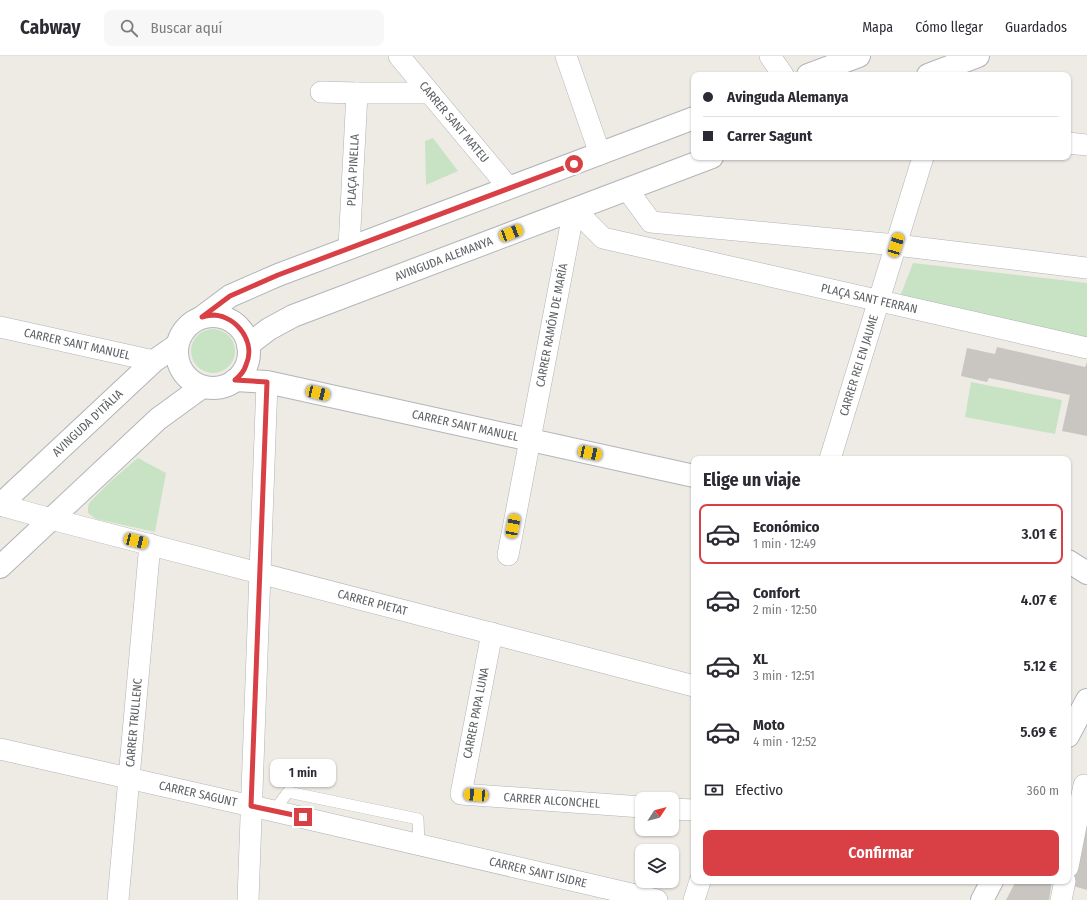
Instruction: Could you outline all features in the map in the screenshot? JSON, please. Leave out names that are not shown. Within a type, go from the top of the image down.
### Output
[{"type":"main road","points":[[816,72],[859,56]]},
{"type":"main road","points":[[936,72],[978,56]]},
{"type":"main road","points":[[202,317],[214,315],[226,318],[236,324],[244,333],[248,345],[249,354],[247,364],[242,373],[235,380],[225,386],[214,389],[202,387],[192,382],[184,375],[179,366],[176,355],[177,345],[180,335],[186,327],[230,296],[278,275],[691,119]]},
{"type":"main road","name":"AVINGUDA ALEMANYA","points":[[248,345],[269,329],[293,316],[704,160]]},
{"type":"main road","name":"AVINGUDA D'ITÀLIA","points":[[0,505],[154,361],[177,345]]},
{"type":"main road","name":"CARRER SANT MANUEL","points":[[235,380],[267,382],[691,475]]},
{"type":"main road","points":[[0,567],[158,419],[202,387]]},
{"type":"main road","points":[[1071,563],[1087,573]]},
{"type":"main road","points":[[1071,730],[1087,700]]},
{"type":"main road","points":[[982,900],[990,884]]},
{"type":"street","name":"CARRER SANT MATEU","points":[[399,56],[509,188]]},
{"type":"street","points":[[566,56],[600,154]]},
{"type":"street","points":[[770,56],[781,72]]},
{"type":"street","points":[[321,92],[430,93]]},
{"type":"street","name":"PLAÇA PINELLA","points":[[349,248],[357,92]]},
{"type":"street","points":[[1071,143],[1087,145]]},
{"type":"street","name":"CARRER REI EN JAUME","points":[[831,456],[922,160]]},
{"type":"street","points":[[627,189],[651,222],[651,249]]},
{"type":"street","name":"PLAÇA SANT FERRAN","points":[[574,209],[603,238],[1087,348]]},
{"type":"street","name":"CARRER RAMÓN DE MARÍA","points":[[530,440],[574,209]]},
{"type":"street","points":[[651,222],[896,245],[1087,268]]},
{"type":"street","name":"CARRER SANT MANUEL","points":[[0,327],[154,361]]},
{"type":"street","points":[[248,900],[267,382]]},
{"type":"street","points":[[508,555],[530,440]]},
{"type":"street","name":"AVINGUDA D'ITÀLIA","points":[[0,505],[51,519]]},
{"type":"street","name":"CARRER PIETAT","points":[[51,519],[691,685]]},
{"type":"street","name":"CARRER TRULLENC","points":[[118,900],[150,544]]},
{"type":"street","name":"CARRER PAPA LUNA","points":[[461,794],[492,633]]},
{"type":"street","name":"CARRER SAGUNT","points":[[0,749],[274,810],[419,845]]},
{"type":"street","points":[[1071,846],[1080,784]]},
{"type":"street","name":"CARRER ALCONCHEL","points":[[461,794],[635,806]]},
{"type":"street","points":[[679,809],[691,810]]},
{"type":"street","name":"CARRER SANT ISIDRE","points":[[419,845],[657,900]]},
{"type":"street","points":[[694,900],[699,884]]},
{"type":"street","points":[[1061,900],[1064,884]]},
{"type":"green space","points":[[433,138],[458,171],[426,185],[425,141]]},
{"type":"green space","points":[[913,263],[1087,283],[1087,343],[899,299]]},
{"type":"green space","points":[[213,329],[225,333],[231,339],[235,351],[231,363],[225,369],[213,373],[201,369],[195,363],[191,351],[195,339],[201,333]]},
{"type":"green space","points":[[971,382],[1062,400],[1055,434],[965,417]]},
{"type":"green space","points":[[138,458],[166,473],[155,532],[96,519],[88,513],[88,506],[90,502],[112,480]]},
{"type":"building","points":[[997,347],[1085,367],[1087,362],[1087,436],[1062,431],[1070,395],[989,378],[987,382],[961,376],[967,348],[995,354]]},
{"type":"building","points":[[1087,803],[1087,890],[1070,885]]},
{"type":"building","points":[[1014,884],[1052,884],[1049,900],[1006,900]]},
{"type":"route","points":[[303,817],[251,806],[267,382],[235,380],[242,373],[247,364],[249,354],[244,333],[236,324],[226,318],[214,315],[202,317],[230,296],[278,275],[574,164]]}]
